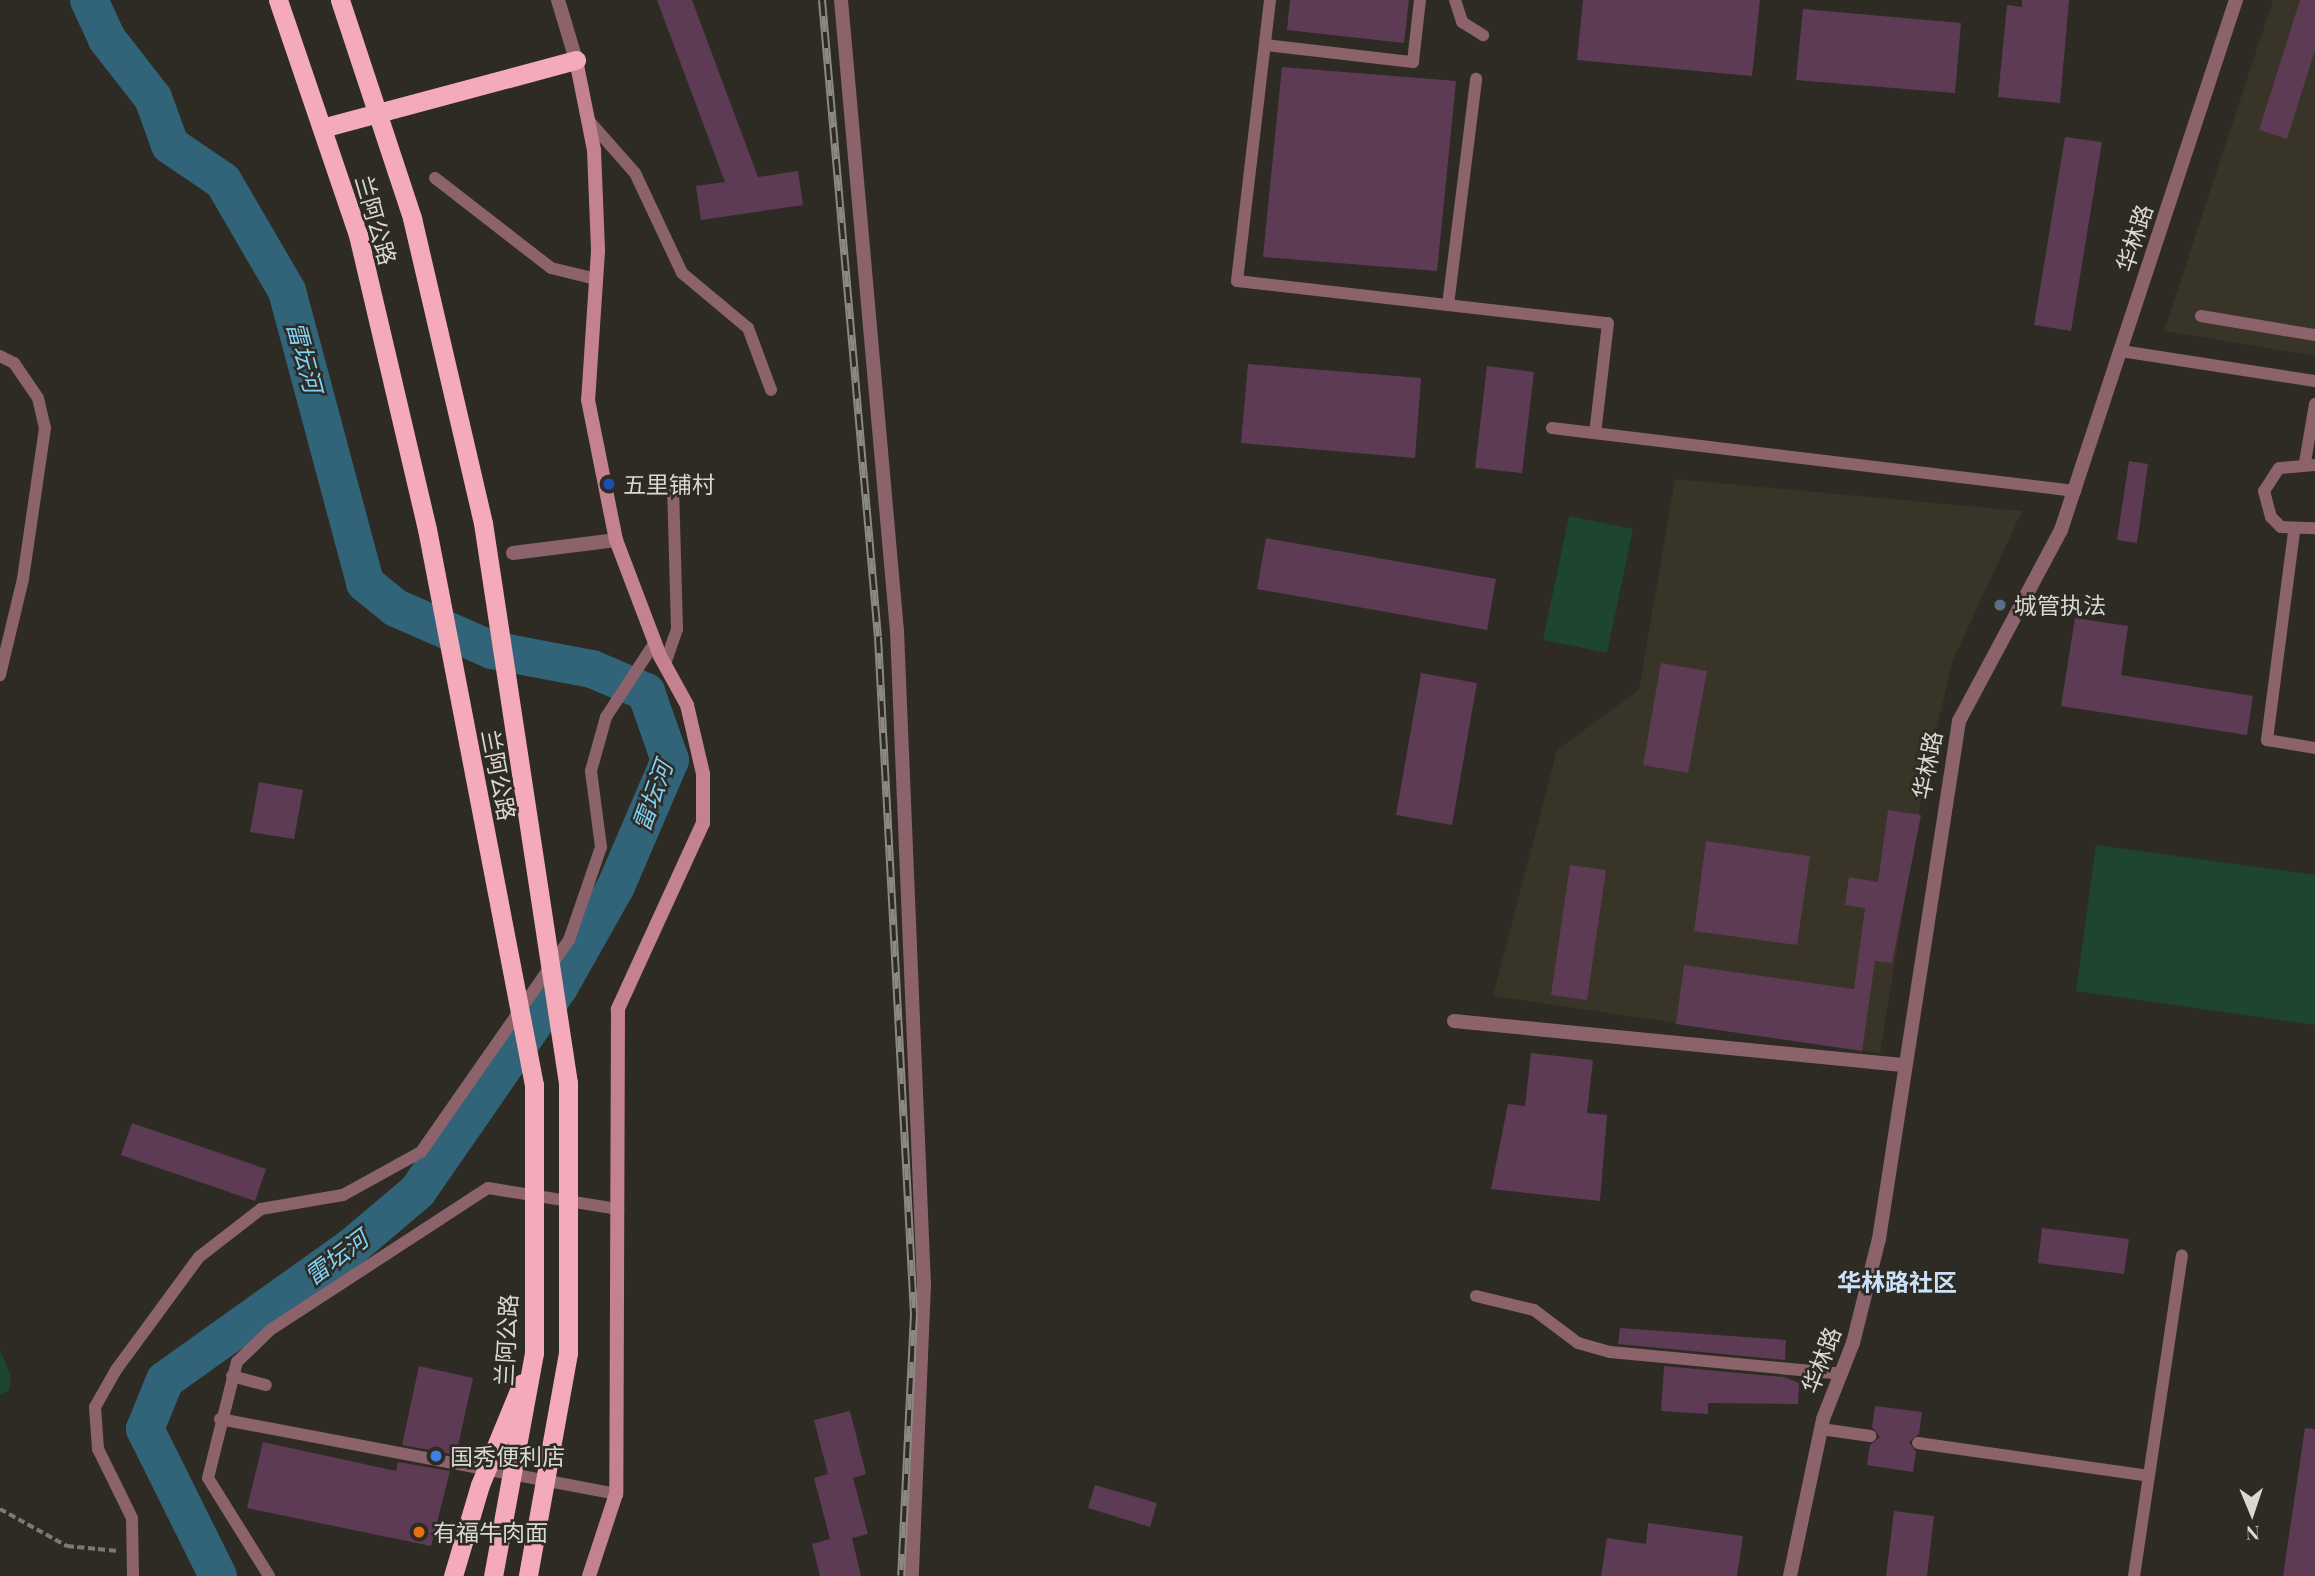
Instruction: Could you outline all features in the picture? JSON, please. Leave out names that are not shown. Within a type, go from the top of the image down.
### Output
[{"type":"highway","name":"兰阿公路","points":[[278,0],[358,235],[427,529],[534,1085],[534,1353],[493,1576]]},
{"type":"highway","name":"兰阿公路","points":[[340,0],[412,218],[483,523],[568,1083],[568,1353],[528,1576]]},
{"type":"highway","points":[[322,128],[576,60]]},
{"type":"highway","points":[[453,1576],[480,1485],[534,1353]]},
{"type":"main road","points":[[576,60],[590,121],[596,279],[587,400],[617,540],[655,642],[687,705],[703,774],[703,823],[618,1009],[616,1494],[589,1576]]},
{"type":"street","points":[[558,0],[576,60]]},
{"type":"street","points":[[841,0],[897,631],[924,1285],[912,1576]]},
{"type":"street","name":"华林路","points":[[1790,1576],[1821,1429],[1841,1374],[1880,1239],[1959,721],[2048,556],[2075,491],[2236,0]]},
{"type":"street","points":[[513,553],[617,540]]},
{"type":"street","points":[[1454,1021],[1905,1065]]},
{"type":"lane","points":[[1270,0],[1237,281],[1608,323],[1595,433]]},
{"type":"lane","points":[[1265,45],[1413,62],[1420,0]]},
{"type":"lane","points":[[1455,0],[1461,22],[1483,35]]},
{"type":"lane","points":[[1448,305],[1476,79]]},
{"type":"lane","points":[[590,121],[635,173],[682,273],[748,328],[771,390]]},
{"type":"lane","points":[[436,178],[551,268],[596,279]]},
{"type":"lane","points":[[2201,316],[2315,335]]},
{"type":"lane","points":[[2121,351],[2315,381]]},
{"type":"lane","points":[[0,356],[14,363],[38,398],[45,428],[23,579],[0,675]]},
{"type":"lane","points":[[2315,404],[2310,463],[2278,468],[2264,491],[2271,517],[2294,532],[2315,528]]},
{"type":"lane","points":[[1552,428],[2075,491]]},
{"type":"lane","points":[[665,664],[677,629],[673,488]]},
{"type":"lane","points":[[2294,532],[2267,740],[2315,748]]},
{"type":"lane","points":[[133,1576],[132,1518],[98,1448],[95,1407],[116,1370],[199,1257],[261,1209],[343,1195],[421,1152],[569,940],[601,848],[591,771],[606,717],[655,642]]},
{"type":"lane","points":[[269,1576],[208,1478],[220,1419],[237,1362],[270,1330],[488,1188],[618,1209]]},
{"type":"lane","points":[[2134,1576],[2182,1256]]},
{"type":"lane","points":[[1476,1296],[1534,1311],[1578,1343],[1611,1352],[1841,1374]]},
{"type":"lane","points":[[232,1376],[266,1385]]},
{"type":"lane","points":[[220,1419],[616,1494]]},
{"type":"lane","points":[[1821,1429],[1871,1436]]},
{"type":"lane","points":[[1918,1443],[2149,1476]]},
{"type":"path","points":[[0,1509],[67,1546],[132,1551]]},
{"type":"shaded area","points":[[2273,0],[2315,0],[2315,356],[2164,331]]},
{"type":"shaded area","points":[[1675,479],[2022,511],[1953,660],[1924,782],[1880,1053],[1493,996],[1557,750],[1639,690]]},
{"type":"green space","points":[[1569,516],[1633,529],[1607,653],[1543,640]]},
{"type":"green space","points":[[2096,845],[2315,875],[2315,1025],[2076,991]]},
{"type":"green space","points":[[0,1350],[11,1376],[9,1390],[0,1395]]},
{"type":"building","points":[[657,0],[692,0],[758,177],[798,171],[803,205],[701,220],[696,186],[725,182]]},
{"type":"building","points":[[1290,0],[1409,0],[1404,43],[1287,30]]},
{"type":"building","points":[[1583,0],[1760,0],[1752,76],[1577,60]]},
{"type":"building","points":[[2022,0],[2069,0],[2060,103],[1998,97],[2007,5],[2022,7]]},
{"type":"building","points":[[2300,0],[2315,0],[2315,50],[2287,139],[2259,130]]},
{"type":"building","points":[[1803,9],[1961,23],[1955,93],[1796,80]]},
{"type":"building","points":[[1282,67],[1456,81],[1437,271],[1263,257]]},
{"type":"building","points":[[2065,137],[2102,142],[2071,331],[2034,325]]},
{"type":"building","points":[[1248,364],[1421,378],[1415,458],[1241,443]]},
{"type":"building","points":[[1487,366],[1534,372],[1522,473],[1475,468]]},
{"type":"building","points":[[2129,461],[2148,464],[2137,543],[2117,540]]},
{"type":"building","points":[[1266,538],[1496,579],[1487,630],[1257,589]]},
{"type":"building","points":[[2075,618],[2128,626],[2121,675],[2253,696],[2247,735],[2061,706]]},
{"type":"building","points":[[1661,663],[1707,671],[1688,773],[1643,765]]},
{"type":"building","points":[[1421,673],[1477,683],[1452,825],[1396,815]]},
{"type":"building","points":[[259,782],[303,790],[294,839],[250,832]]},
{"type":"building","points":[[1888,810],[1921,815],[1892,963],[1875,961],[1862,1051],[1676,1024],[1684,965],[1854,989],[1865,908],[1845,905],[1849,877],[1878,882]]},
{"type":"building","points":[[1706,841],[1810,856],[1797,945],[1694,931]]},
{"type":"building","points":[[1570,865],[1606,870],[1587,1000],[1551,995]]},
{"type":"building","points":[[1531,1053],[1593,1060],[1587,1113],[1607,1115],[1600,1201],[1491,1189],[1508,1104],[1525,1106]]},
{"type":"building","points":[[132,1123],[266,1169],[255,1201],[121,1155]]},
{"type":"building","points":[[2042,1228],[2129,1239],[2124,1274],[2038,1263]]},
{"type":"building","points":[[1620,1328],[1786,1340],[1785,1360],[1618,1344]]},
{"type":"building","points":[[419,1366],[473,1378],[456,1455],[402,1445]]},
{"type":"building","points":[[1664,1366],[1784,1377],[1799,1383],[1798,1404],[1708,1403],[1708,1414],[1661,1411]]},
{"type":"building","points":[[1875,1406],[1922,1412],[1919,1434],[1909,1442],[1916,1452],[1913,1472],[1867,1465],[1870,1445],[1880,1437],[1872,1427]]},
{"type":"building","points":[[850,1411],[866,1474],[853,1478],[868,1534],[852,1538],[861,1576],[820,1576],[812,1544],[830,1539],[814,1478],[828,1474],[814,1420]]},
{"type":"building","points":[[2305,1428],[2315,1429],[2315,1576],[2283,1576]]},
{"type":"building","points":[[263,1442],[396,1471],[398,1462],[450,1471],[431,1546],[247,1508]]},
{"type":"building","points":[[1095,1485],[1157,1503],[1150,1527],[1088,1508]]},
{"type":"building","points":[[1894,1511],[1934,1516],[1927,1576],[1886,1576]]},
{"type":"building","points":[[1648,1523],[1743,1536],[1737,1576],[1601,1576],[1607,1538],[1646,1544]]},
{"type":"waterway","name":"雷坛河","points":[[89,0],[107,39],[153,98],[170,145],[223,181],[287,291],[365,583],[396,608],[492,650],[592,669],[646,692],[670,760],[616,886],[559,987],[418,1191],[353,1246],[165,1380],[145,1429],[218,1576]]},
{"type":"railway","points":[[822,0],[878,637],[914,1314],[901,1576]]},
{"type":"place","name":"五里铺村","points":[[609,484]]},
{"type":"place","name":"城管执法","points":[[2000,605]]},
{"type":"place","name":"国秀便利店","points":[[436,1456]]},
{"type":"place","name":"有福牛肉面","points":[[419,1532]]},
{"type":"district","name":"华林路社区","points":[[1897,1282]]}]
